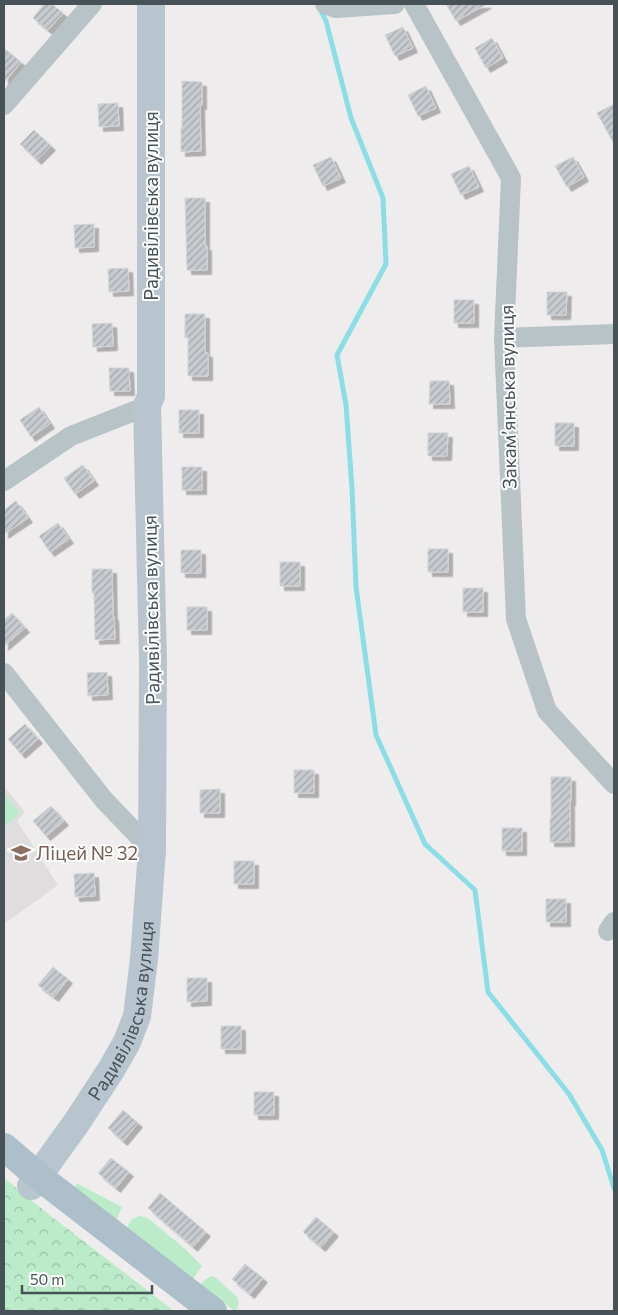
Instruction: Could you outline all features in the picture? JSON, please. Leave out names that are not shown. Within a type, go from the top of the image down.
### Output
[{"type":"main road","points":[[4,1147],[35,1181],[194,1311]]},
{"type":"main road","points":[[4,1163],[35,1181],[213,1311]]},
{"type":"street","points":[[4,105],[92,4]]},
{"type":"street","name":"Радивілівська вулиця","points":[[35,1181],[77,1122],[127,1042],[137,1016],[144,959],[152,850],[153,661],[147,406],[151,396],[151,4]]},
{"type":"street","points":[[325,4],[336,8],[395,4]]},
{"type":"street","name":"Закамʼянська вулиця","points":[[414,4],[511,178],[504,338],[516,619],[547,711],[614,784]]},
{"type":"street","points":[[504,338],[614,334]]},
{"type":"street","points":[[4,481],[71,436],[147,406]]},
{"type":"street","points":[[4,673],[104,800],[152,850]]},
{"type":"shaded area","name":"Ліцей № 32","points":[[4,786],[25,812],[17,821],[58,885],[4,924]]},
{"type":"green space","points":[[4,794],[20,813],[4,827]]},
{"type":"green space","points":[[4,1178],[51,1216],[174,1311],[4,1311]]},
{"type":"green space","points":[[76,1183],[122,1207],[116,1221],[75,1189]]},
{"type":"green space","points":[[140,1216],[149,1219],[184,1248],[202,1266],[193,1279],[126,1229],[132,1219]]},
{"type":"green space","points":[[212,1276],[237,1297],[238,1304],[235,1311],[200,1285]]},
{"type":"building","points":[[44,4],[52,4],[63,13],[48,30],[33,18]]},
{"type":"building","points":[[446,4],[487,4],[456,21]]},
{"type":"building","points":[[403,27],[413,48],[395,56],[385,35]]},
{"type":"building","points":[[492,38],[503,58],[486,68],[475,48]]},
{"type":"building","points":[[4,48],[21,62],[4,83]]},
{"type":"building","points":[[182,81],[202,82],[202,105],[200,105],[201,151],[181,152]]},
{"type":"building","points":[[426,86],[436,108],[418,116],[408,95]]},
{"type":"building","points":[[118,103],[119,126],[99,127],[98,104]]},
{"type":"building","points":[[614,104],[614,144],[597,113]]},
{"type":"building","points":[[34,130],[51,146],[37,160],[20,144]]},
{"type":"building","points":[[331,157],[341,178],[323,186],[313,165]]},
{"type":"building","points":[[573,157],[584,177],[567,187],[555,166]]},
{"type":"building","points":[[469,166],[479,187],[461,195],[451,174]]},
{"type":"building","points":[[185,198],[205,198],[207,270],[187,270]]},
{"type":"building","points":[[94,224],[94,247],[75,248],[74,225]]},
{"type":"building","points":[[128,268],[129,291],[109,292],[108,269]]},
{"type":"building","points":[[547,292],[567,292],[566,315],[547,315]]},
{"type":"building","points":[[454,300],[474,300],[474,323],[454,323]]},
{"type":"building","points":[[185,314],[205,314],[205,353],[208,353],[208,376],[188,376],[188,337],[185,338]]},
{"type":"building","points":[[112,323],[113,346],[93,347],[92,324]]},
{"type":"building","points":[[109,368],[129,368],[130,391],[110,391]]},
{"type":"building","points":[[430,381],[449,381],[450,404],[429,404]]},
{"type":"building","points":[[39,407],[50,424],[31,437],[20,420]]},
{"type":"building","points":[[179,410],[199,410],[199,433],[179,433]]},
{"type":"building","points":[[555,423],[574,423],[574,446],[555,446]]},
{"type":"building","points":[[428,433],[448,433],[447,456],[428,456]]},
{"type":"building","points":[[83,465],[94,481],[75,494],[64,478]]},
{"type":"building","points":[[182,467],[202,467],[202,490],[182,490]]},
{"type":"building","points":[[16,501],[28,518],[4,534],[4,510]]},
{"type":"building","points":[[58,523],[69,539],[50,552],[39,536]]},
{"type":"building","points":[[428,549],[448,549],[448,572],[428,572]]},
{"type":"building","points":[[181,550],[201,550],[201,573],[181,573]]},
{"type":"building","points":[[280,562],[300,562],[300,586],[280,586]]},
{"type":"building","points":[[92,569],[112,569],[115,639],[95,640]]},
{"type":"building","points":[[463,588],[483,588],[483,612],[463,612]]},
{"type":"building","points":[[187,607],[207,607],[207,630],[187,630]]},
{"type":"building","points":[[12,613],[25,628],[4,646],[4,620]]},
{"type":"building","points":[[107,672],[108,695],[88,696],[87,673]]},
{"type":"building","points":[[25,724],[38,739],[21,754],[8,739]]},
{"type":"building","points":[[294,770],[314,770],[314,793],[294,793]]},
{"type":"building","points":[[551,777],[571,777],[570,842],[550,842]]},
{"type":"building","points":[[220,789],[220,813],[200,813],[200,790]]},
{"type":"building","points":[[51,806],[64,821],[46,836],[33,821]]},
{"type":"building","points":[[502,828],[522,828],[522,851],[502,851]]},
{"type":"building","points":[[234,861],[254,861],[254,884],[234,884]]},
{"type":"building","points":[[94,873],[95,896],[75,897],[74,874]]},
{"type":"building","points":[[546,899],[566,899],[566,922],[546,922]]},
{"type":"building","points":[[53,967],[68,979],[54,997],[38,985]]},
{"type":"building","points":[[187,978],[207,978],[207,1001],[187,1002]]},
{"type":"building","points":[[221,1026],[241,1026],[241,1049],[221,1049]]},
{"type":"building","points":[[254,1092],[274,1092],[274,1115],[254,1115]]},
{"type":"building","points":[[123,1110],[138,1123],[123,1141],[108,1128]]},
{"type":"building","points":[[111,1158],[129,1172],[116,1188],[98,1173]]},
{"type":"building","points":[[160,1193],[206,1232],[193,1247],[148,1208]]},
{"type":"building","points":[[316,1217],[334,1232],[321,1247],[303,1232]]},
{"type":"building","points":[[245,1264],[263,1278],[250,1294],[232,1279]]},
{"type":"waterway","points":[[320,9],[326,21],[351,118],[383,198],[386,264],[337,355],[346,405],[356,587],[376,735],[425,844],[475,890],[488,992],[569,1094],[602,1150],[614,1188]]},
{"type":"place","name":"Ліцей № 32","points":[[21,853]]}]
